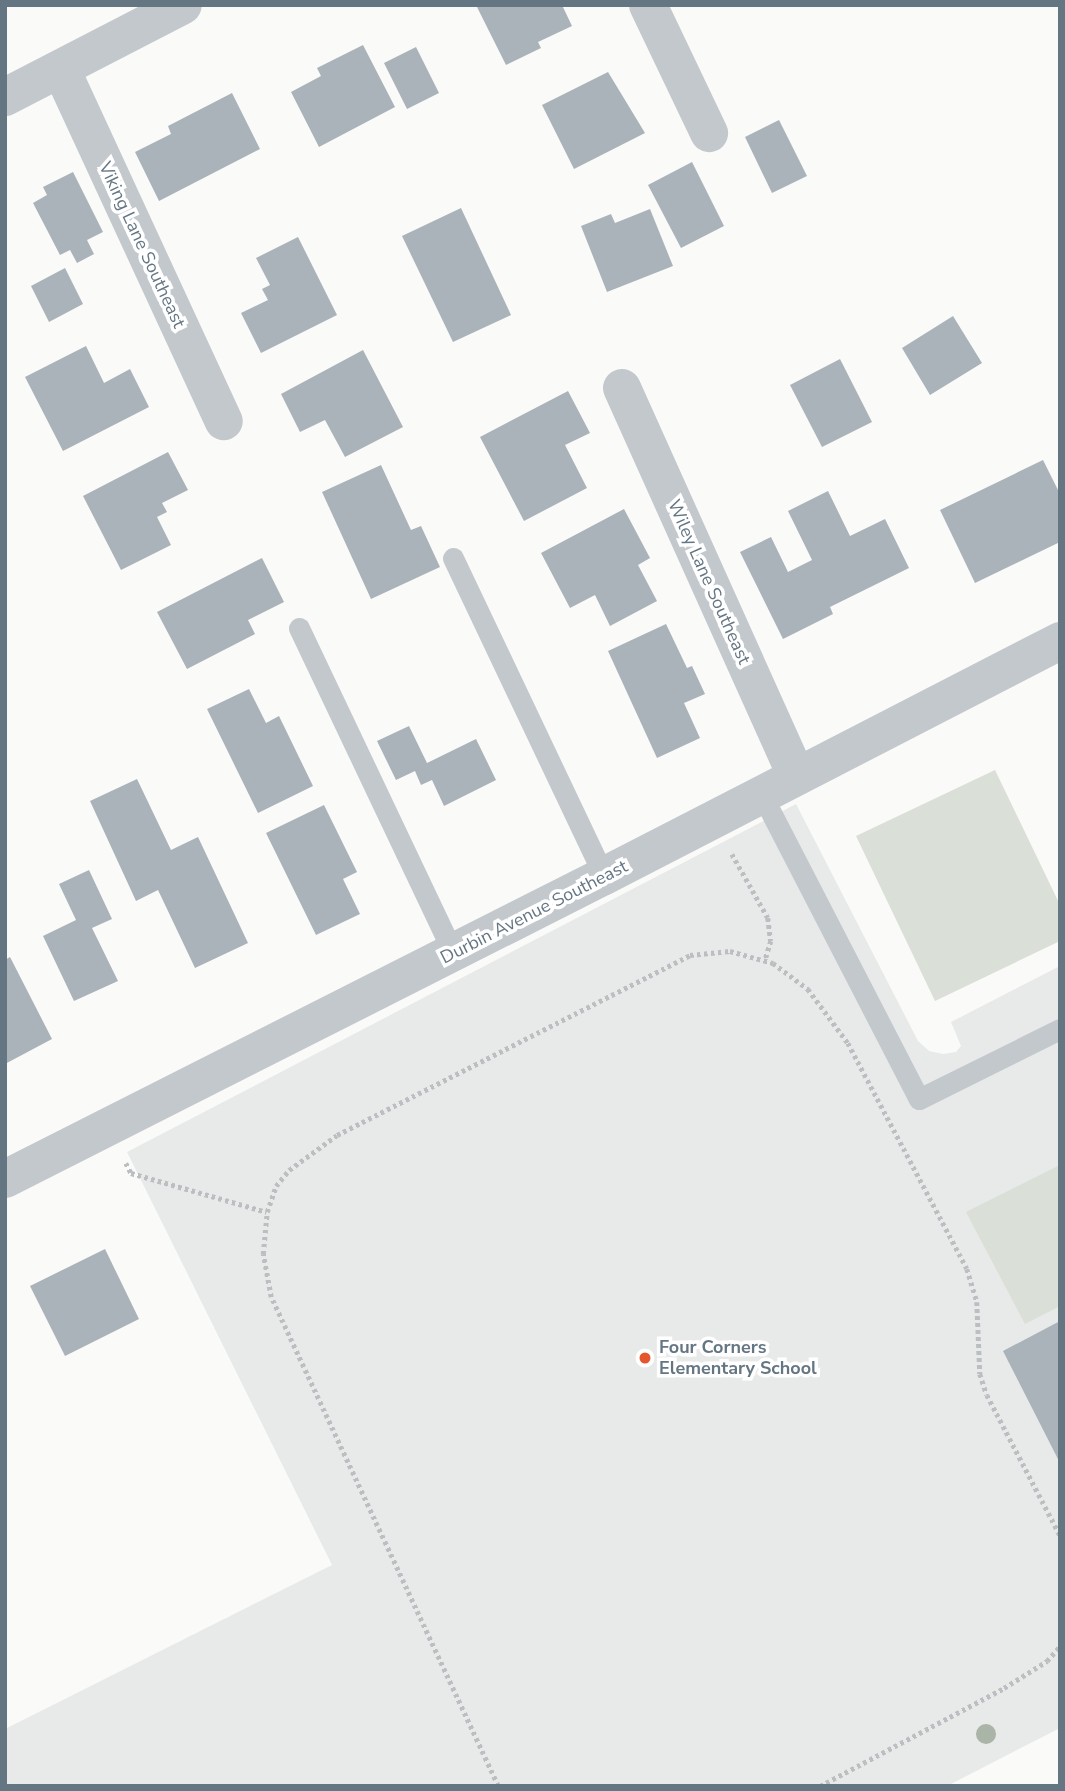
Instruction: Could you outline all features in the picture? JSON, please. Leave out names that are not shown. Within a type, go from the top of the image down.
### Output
[{"type":"street","points":[[5,97],[183,5]]},
{"type":"street","points":[[648,5],[709,133]]},
{"type":"street","name":"Viking Lane Southeast","points":[[61,69],[223,421]]},
{"type":"street","name":"Wiley Lane Southeast","points":[[622,388],[796,776]]},
{"type":"street","name":"Durbin Avenue Southeast","points":[[5,1179],[604,876],[1060,641]]},
{"type":"lane","points":[[453,558],[604,876]]},
{"type":"lane","points":[[299,628],[453,953]]},
{"type":"lane","points":[[762,795],[919,1099],[1060,1029]]},
{"type":"path","points":[[713,820],[768,918],[771,941],[765,961]]},
{"type":"path","points":[[498,1786],[271,1297],[263,1254],[267,1212],[276,1186],[289,1170],[337,1135],[690,955],[711,951],[738,952],[789,973],[808,989],[848,1043],[887,1122],[967,1269],[977,1302],[980,1374],[987,1395],[1060,1535]]},
{"type":"path","points":[[107,1128],[131,1173],[267,1212]]},
{"type":"path","points":[[820,1786],[1004,1688],[1047,1661],[1060,1646]]},
{"type":"shaded area","points":[[995,770],[1060,905],[1060,941],[935,1001],[856,836]]},
{"type":"shaded area","name":"Four Corners Elementary School","points":[[796,804],[918,1041],[929,1051],[943,1054],[956,1052],[961,1046],[951,1022],[1060,966],[1060,1728],[947,1786],[5,1786],[5,1729],[332,1565],[127,1152]]},
{"type":"shaded area","points":[[1060,1165],[1060,1306],[1025,1324],[966,1212]]},
{"type":"building","points":[[476,5],[562,5],[572,26],[538,42],[541,48],[506,65]]},
{"type":"building","points":[[363,45],[395,107],[319,147],[291,92],[321,76],[317,68]]},
{"type":"building","points":[[416,47],[439,93],[407,109],[384,63]]},
{"type":"building","points":[[608,72],[645,133],[574,169],[542,105]]},
{"type":"building","points":[[232,93],[260,149],[159,201],[135,152],[171,134],[168,126]]},
{"type":"building","points":[[779,120],[807,176],[772,193],[745,137]]},
{"type":"building","points":[[692,162],[724,226],[681,248],[648,185]]},
{"type":"building","points":[[73,172],[103,232],[87,240],[94,254],[77,263],[70,250],[60,255],[33,203],[47,195],[43,187]]},
{"type":"building","points":[[461,208],[511,315],[453,342],[402,236]]},
{"type":"building","points":[[650,209],[673,266],[607,292],[581,226],[611,214],[615,223]]},
{"type":"building","points":[[298,237],[337,315],[261,353],[241,313],[268,300],[262,289],[270,285],[256,258]]},
{"type":"building","points":[[65,268],[83,304],[49,322],[31,286]]},
{"type":"building","points":[[953,316],[982,363],[930,395],[902,348]]},
{"type":"building","points":[[86,346],[104,383],[130,369],[149,407],[63,451],[25,377]]},
{"type":"building","points":[[363,350],[403,427],[345,457],[325,420],[300,432],[281,394]]},
{"type":"building","points":[[840,359],[872,422],[822,447],[790,385]]},
{"type":"building","points":[[568,391],[590,433],[565,445],[587,488],[524,521],[480,437]]},
{"type":"building","points":[[168,452],[188,490],[162,503],[167,512],[157,517],[171,545],[121,570],[83,496]]},
{"type":"building","points":[[1043,460],[1060,494],[1060,542],[975,583],[940,510]]},
{"type":"building","points":[[381,465],[411,530],[421,526],[440,567],[371,599],[322,492]]},
{"type":"building","points":[[828,491],[850,536],[885,519],[909,568],[830,607],[833,614],[783,639],[740,552],[771,537],[788,572],[812,560],[788,511]]},
{"type":"building","points":[[624,509],[650,558],[638,565],[657,601],[610,626],[595,595],[570,608],[541,553]]},
{"type":"building","points":[[262,558],[284,602],[248,620],[255,634],[187,669],[157,612]]},
{"type":"building","points":[[666,624],[687,668],[692,666],[705,694],[684,703],[700,738],[657,758],[608,651]]},
{"type":"building","points":[[249,689],[266,723],[279,716],[313,786],[258,813],[207,709]]},
{"type":"building","points":[[409,726],[427,763],[476,739],[496,780],[444,806],[432,780],[421,785],[415,771],[396,780],[377,741]]},
{"type":"building","points":[[137,779],[171,850],[198,837],[248,943],[195,968],[158,890],[136,901],[90,801]]},
{"type":"building","points":[[324,805],[357,872],[343,879],[360,914],[316,935],[266,833]]},
{"type":"building","points":[[89,870],[112,919],[92,928],[118,981],[74,1001],[43,936],[76,920],[59,884]]},
{"type":"building","points":[[10,957],[52,1039],[5,1064],[5,960]]},
{"type":"building","points":[[105,1249],[139,1319],[65,1356],[30,1286]]},
{"type":"building","points":[[1060,1321],[1060,1463],[1003,1351]]},
{"type":"place","name":"Four Corners Elementary School","points":[[645,1358]]}]
